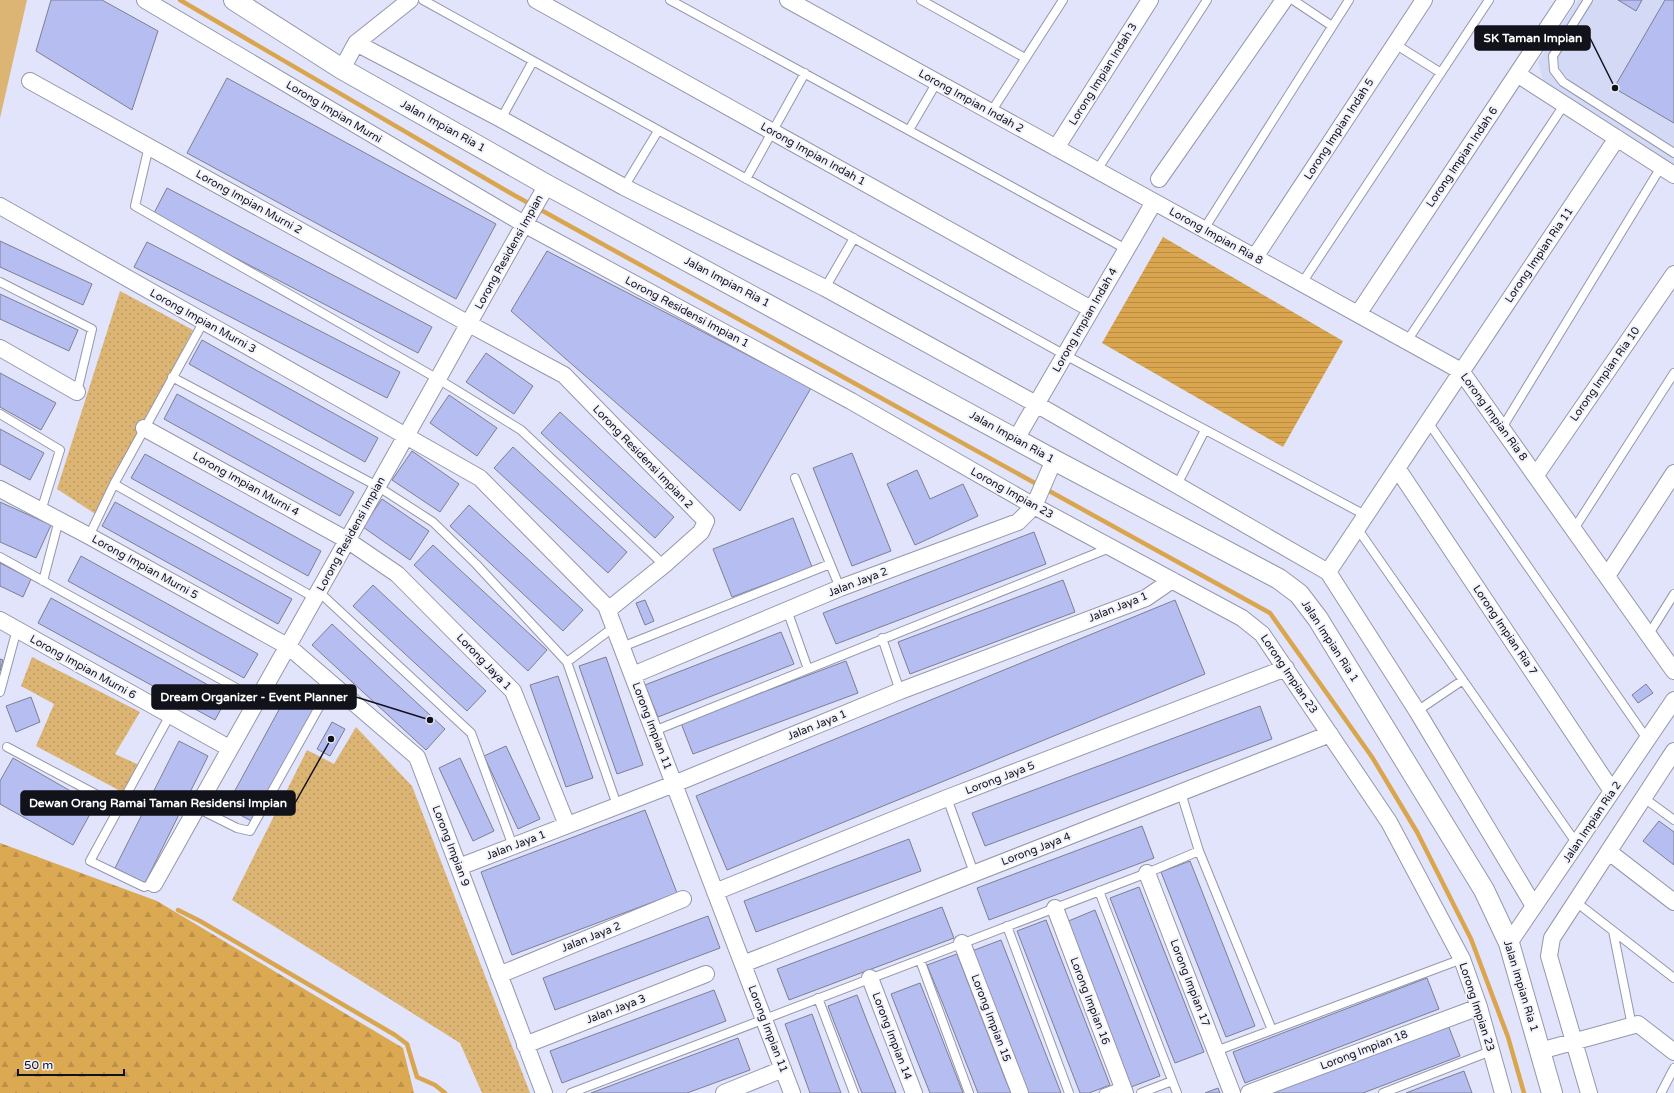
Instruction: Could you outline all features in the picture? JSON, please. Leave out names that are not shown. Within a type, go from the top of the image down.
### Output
[{"type":"street","name":"Lorong Impian Murni","points":[[145,0],[527,219]]},
{"type":"street","name":"Jalan Impian Ria 1","points":[[234,0],[342,69],[543,192],[1016,439],[1051,468],[1279,579],[1299,594],[1318,619],[1484,890],[1509,943],[1552,1093]]},
{"type":"street","points":[[342,69],[356,43],[410,0]]},
{"type":"street","name":"Lorong Impian Indah 1","points":[[536,0],[1091,309]]},
{"type":"street","name":"Lorong Impian Indah 2","points":[[788,0],[1154,202]]},
{"type":"street","name":"Lorong Impian Indah 3","points":[[1056,148],[1150,0]]},
{"type":"street","points":[[1159,179],[1284,0]]},
{"type":"street","name":"Lorong Impian Indah 5","points":[[1255,258],[1424,0]]},
{"type":"street","name":"Lorong Impian Indah 6","points":[[1358,314],[1566,0]]},
{"type":"street","points":[[356,43],[501,119],[624,187],[825,288],[1036,404],[1328,572],[1417,711],[1534,906]]},
{"type":"street","points":[[1517,74],[1668,171]]},
{"type":"street","name":"Lorong Impian Murni 2","points":[[30,81],[469,324]]},
{"type":"street","name":"Lorong Impian Ria 11","points":[[1328,572],[1616,138]]},
{"type":"street","name":"Lorong Residensi Impian","points":[[154,884],[229,748],[288,647],[543,192]]},
{"type":"street","name":"Lorong Impian Ria 8","points":[[1154,202],[1461,371],[1674,671]]},
{"type":"street","name":"Lorong Impian Indah 4","points":[[1016,439],[1154,202]]},
{"type":"street","name":"Lorong Impian Murni 3","points":[[0,206],[407,435]]},
{"type":"street","name":"Lorong Residensi Impian 1","points":[[527,219],[851,401]]},
{"type":"street","name":"Lorong Impian Ria 10","points":[[1536,475],[1674,274]]},
{"type":"street","name":"Lorong Residensi Impian 2","points":[[469,324],[564,375],[706,521],[701,532],[664,565],[608,610]]},
{"type":"street","points":[[0,348],[77,392]]},
{"type":"street","name":"Lorong Impian 23","points":[[851,401],[1036,499],[1112,547],[1242,618],[1262,634],[1389,822],[1462,959],[1479,1007],[1503,1093]]},
{"type":"street","name":"Lorong Impian Murni 4","points":[[144,428],[347,540]]},
{"type":"street","name":"Lorong Impian 11","points":[[407,435],[480,478],[606,606],[792,1093]]},
{"type":"street","name":"Jalan Jaya 2","points":[[633,675],[840,588],[1018,522],[1036,499],[1051,468]]},
{"type":"street","name":"Lorong Impian Ria 7","points":[[1397,468],[1612,791]]},
{"type":"street","points":[[1608,576],[1674,473]]},
{"type":"street","name":"Lorong Impian Murni 5","points":[[0,489],[89,536],[288,647]]},
{"type":"street","name":"Lorong Jaya 1","points":[[347,540],[397,574],[513,691],[566,825]]},
{"type":"street","name":"Jalan Jaya 1","points":[[459,866],[674,784],[900,691],[1146,598],[1172,580]]},
{"type":"street","name":"Lorong Impian Murni 6","points":[[0,620],[229,748]]},
{"type":"street","name":"Lorong Impian 9","points":[[288,647],[417,757],[544,1093]]},
{"type":"street","name":"Lorong Jaya 5","points":[[715,892],[947,798],[1286,668]]},
{"type":"street","name":"Jalan Impian Ria 2","points":[[1509,943],[1674,700]]},
{"type":"street","name":"Lorong Jaya 4","points":[[743,964],[1330,734]]},
{"type":"street","points":[[1588,1093],[1550,956],[1552,938],[1674,751]]},
{"type":"street","points":[[1609,852],[1674,902]]},
{"type":"street","name":"Lorong Impian 17","points":[[1147,873],[1232,1093]]},
{"type":"street","name":"Jalan Jaya 2","points":[[499,975],[683,899]]},
{"type":"street","name":"Lorong Impian 16","points":[[1054,908],[1124,1090]]},
{"type":"street","name":"Lorong Impian 15","points":[[962,943],[1020,1093]]},
{"type":"street","name":"Jalan Jaya 3","points":[[525,1045],[706,974]]},
{"type":"street","name":"Lorong Impian 14","points":[[870,978],[914,1093]]},
{"type":"street","name":"Lorong Impian 18","points":[[1249,1093],[1479,1007]]},
{"type":"street","points":[[1540,1051],[1638,1024],[1674,1052]]},
{"type":"street","points":[[729,1092],[783,1069]]},
{"type":"lane","points":[[423,0],[1065,355],[1205,430],[1361,522],[1463,680],[1577,844]]},
{"type":"lane","points":[[670,0],[1126,249]]},
{"type":"lane","points":[[921,0],[1025,58]]},
{"type":"lane","points":[[991,112],[1063,0]]},
{"type":"lane","points":[[1097,170],[1208,0]]},
{"type":"lane","points":[[1294,0],[1332,26]]},
{"type":"lane","points":[[1204,229],[1349,0]]},
{"type":"lane","points":[[1302,283],[1489,0]]},
{"type":"lane","points":[[1588,0],[1553,56],[1554,70],[1563,82],[1674,153]]},
{"type":"lane","points":[[1395,44],[1441,73]]},
{"type":"lane","points":[[501,119],[533,62]]},
{"type":"lane","points":[[746,179],[805,74]]},
{"type":"lane","points":[[909,130],[937,82]]},
{"type":"lane","points":[[1407,341],[1564,105]]},
{"type":"lane","points":[[624,187],[658,131]]},
{"type":"lane","points":[[149,146],[135,206],[438,379],[521,430],[664,565]]},
{"type":"lane","points":[[1502,428],[1668,171]]},
{"type":"lane","points":[[825,288],[854,238]]},
{"type":"lane","points":[[0,282],[92,329],[77,392]]},
{"type":"lane","points":[[89,536],[114,484],[204,321]]},
{"type":"lane","points":[[1574,529],[1674,373]]},
{"type":"lane","points":[[172,377],[377,486],[433,522],[476,564],[568,662],[617,805]]},
{"type":"lane","points":[[0,414],[60,450],[42,511]]},
{"type":"lane","points":[[1428,422],[1647,739]]},
{"type":"lane","points":[[1177,485],[1205,430]]},
{"type":"lane","points":[[795,478],[840,588]]},
{"type":"lane","points":[[114,484],[317,595],[471,733],[513,846]]},
{"type":"lane","points":[[43,581],[59,520]]},
{"type":"lane","points":[[654,731],[882,638],[1112,547]]},
{"type":"lane","points":[[0,557],[258,700]]},
{"type":"lane","points":[[622,646],[830,564]]},
{"type":"lane","points":[[1648,634],[1674,594]]},
{"type":"lane","points":[[787,610],[808,669]]},
{"type":"lane","points":[[568,662],[614,627]]},
{"type":"lane","points":[[0,692],[17,629]]},
{"type":"lane","points":[[882,638],[900,691]]},
{"type":"lane","points":[[1417,711],[1463,680]]},
{"type":"lane","points":[[197,808],[237,828],[250,831],[332,684]]},
{"type":"lane","points":[[154,884],[144,887],[90,861],[170,715]]},
{"type":"lane","points":[[7,747],[120,807]]},
{"type":"lane","points":[[1181,793],[1199,851],[1272,1030]]},
{"type":"lane","points":[[947,798],[974,873]]},
{"type":"lane","points":[[1644,798],[1674,820]]},
{"type":"lane","points":[[571,1093],[1147,873],[1199,851]]},
{"type":"lane","points":[[1098,891],[1177,1093]]},
{"type":"lane","points":[[1576,902],[1674,978]]},
{"type":"lane","points":[[1007,926],[1069,1093]]},
{"type":"lane","points":[[1613,931],[1632,1026]]},
{"type":"lane","points":[[1216,1051],[1462,959]]},
{"type":"lane","points":[[920,960],[969,1093]]},
{"type":"lane","points":[[818,998],[854,1093]]},
{"type":"lane","points":[[1384,1093],[1491,1051]]},
{"type":"lane","points":[[1661,1093],[1674,1068]]},
{"type":"lane","points":[[1141,1093],[1172,1081]]},
{"type":"lane","points":[[1104,1093],[1124,1090]]},
{"type":"shaded area","points":[[0,0],[27,0],[0,118]]},
{"type":"shaded area","points":[[1578,0],[1674,0],[1674,164],[1543,80],[1538,62]]},
{"type":"shaded area","points":[[1163,237],[1343,341],[1283,447],[1102,343]]},
{"type":"shaded area","points":[[120,291],[193,330],[97,515],[57,489]]},
{"type":"shaded area","points":[[32,657],[140,712],[115,754],[139,765],[126,794],[36,746],[54,704],[21,686]]},
{"type":"shaded area","points":[[356,727],[412,786],[530,1093],[482,1093],[460,1043],[232,900],[307,750],[334,764]]},
{"type":"green space","points":[[0,843],[157,901],[403,1048],[414,1093],[0,1093]]},
{"type":"building","points":[[51,0],[102,0],[158,31],[132,110],[36,51]]},
{"type":"building","points":[[1618,0],[1642,0],[1636,11]]},
{"type":"building","points":[[1665,0],[1674,0],[1674,123],[1614,88]]},
{"type":"building","points":[[227,78],[496,224],[456,299],[187,153]]},
{"type":"building","points":[[167,188],[432,327],[418,353],[153,215]]},
{"type":"building","points":[[0,241],[92,284],[83,305],[0,267]]},
{"type":"building","points":[[147,242],[400,372],[387,398],[134,267]]},
{"type":"building","points":[[547,251],[811,388],[740,511],[511,311]]},
{"type":"building","points":[[0,294],[78,330],[69,351],[0,319]]},
{"type":"building","points":[[202,340],[378,438],[365,462],[189,364]]},
{"type":"building","points":[[486,353],[533,386],[514,414],[466,382]]},
{"type":"building","points":[[0,373],[56,403],[41,430],[0,407]]},
{"type":"building","points":[[177,394],[354,492],[340,516],[164,419]]},
{"type":"building","points":[[449,395],[497,428],[477,456],[430,423]]},
{"type":"building","points":[[560,412],[674,517],[655,538],[541,433]]},
{"type":"building","points":[[0,429],[44,453],[30,480],[0,464]]},
{"type":"building","points":[[513,447],[627,552],[608,573],[494,468]]},
{"type":"building","points":[[412,451],[459,484],[440,512],[392,480]]},
{"type":"building","points":[[852,453],[891,551],[852,566],[813,468]]},
{"type":"building","points":[[145,454],[321,551],[308,576],[131,478]]},
{"type":"building","points":[[917,470],[930,499],[963,484],[978,516],[915,545],[887,484]]},
{"type":"building","points":[[382,499],[429,531],[410,560],[363,527]]},
{"type":"building","points":[[0,502],[51,525],[36,558],[0,542]]},
{"type":"building","points":[[115,502],[292,599],[278,624],[102,526]]},
{"type":"building","points":[[469,505],[583,610],[563,631],[450,526]]},
{"type":"building","points":[[793,518],[812,567],[732,597],[713,549]]},
{"type":"building","points":[[1034,532],[1046,564],[836,644],[823,613]]},
{"type":"building","points":[[433,545],[547,650],[528,671],[414,565]]},
{"type":"building","points":[[81,556],[258,654],[244,678],[68,581]]},
{"type":"building","points":[[0,563],[31,579],[23,597],[0,586]]},
{"type":"building","points":[[1063,580],[1075,612],[910,674],[898,642]]},
{"type":"building","points":[[373,585],[486,691],[467,711],[353,606]]},
{"type":"building","points":[[51,598],[228,696],[215,720],[38,623]]},
{"type":"building","points":[[645,600],[654,621],[645,625],[636,603]]},
{"type":"building","points":[[1175,600],[1205,674],[727,870],[696,796]]},
{"type":"building","points":[[332,624],[445,729],[426,750],[312,645]]},
{"type":"building","points":[[781,632],[794,664],[658,717],[645,685]]},
{"type":"building","points":[[606,657],[643,765],[617,774],[579,666]]},
{"type":"building","points":[[0,659],[3,660],[0,671]]},
{"type":"building","points":[[846,661],[858,693],[693,754],[681,723]]},
{"type":"building","points":[[558,676],[593,778],[566,787],[530,685]]},
{"type":"building","points":[[1646,684],[1653,693],[1638,703],[1632,695]]},
{"type":"building","points":[[287,695],[314,709],[253,822],[226,807]]},
{"type":"building","points":[[31,697],[40,722],[16,732],[6,706]]},
{"type":"building","points":[[1260,706],[1272,739],[985,846],[972,813]]},
{"type":"building","points":[[332,722],[345,729],[330,756],[317,749]]},
{"type":"building","points":[[179,741],[208,756],[145,883],[115,868]]},
{"type":"building","points":[[506,746],[540,819],[518,829],[484,756]]},
{"type":"building","points":[[13,758],[95,805],[73,845],[0,804],[0,781]]},
{"type":"building","points":[[460,758],[494,831],[473,841],[439,768]]},
{"type":"building","points":[[645,810],[677,893],[512,955],[481,872]]},
{"type":"building","points":[[1659,821],[1674,832],[1674,865],[1643,841]]},
{"type":"building","points":[[1142,826],[1154,858],[989,920],[977,888]]},
{"type":"building","points":[[909,839],[921,871],[756,932],[744,901]]},
{"type":"building","points":[[1190,861],[1255,1026],[1226,1037],[1161,872]]},
{"type":"building","points":[[1139,887],[1204,1052],[1175,1063],[1110,898]]},
{"type":"building","points":[[942,907],[954,938],[789,1000],[777,969]]},
{"type":"building","points":[[1095,910],[1160,1076],[1131,1087],[1066,922]]},
{"type":"building","points":[[708,916],[720,948],[555,1010],[543,978]]},
{"type":"building","points":[[1046,920],[1110,1085],[1089,1093],[1080,1093],[1017,931]]},
{"type":"building","points":[[1001,940],[1061,1093],[1027,1093],[972,951]]},
{"type":"building","points":[[957,954],[1011,1093],[978,1093],[927,965]]},
{"type":"building","points":[[1427,978],[1439,1009],[1245,1083],[1233,1052]]},
{"type":"building","points":[[920,983],[963,1093],[930,1093],[916,1058],[891,994]]},
{"type":"building","points":[[714,990],[726,1021],[562,1083],[550,1051]]},
{"type":"building","points":[[857,995],[896,1093],[862,1093],[828,1006]]},
{"type":"building","points":[[812,1014],[841,1093],[810,1093],[785,1024]]},
{"type":"building","points":[[1448,1025],[1460,1056],[1363,1093],[1268,1093]]},
{"type":"building","points":[[738,1038],[750,1070],[687,1093],[591,1093]]},
{"type":"building","points":[[1464,1071],[1472,1093],[1406,1093],[1432,1083]]},
{"type":"building","points":[[1218,1088],[1220,1093],[1205,1093]]},
{"type":"waterway","points":[[180,0],[512,194],[1270,613],[1372,757],[1417,832],[1471,939],[1508,1037],[1524,1093]]},
{"type":"waterway","points":[[178,910],[200,921],[395,1035],[407,1044],[417,1077],[435,1085],[445,1093]]},
{"type":"place","name":"SK Taman Impian","points":[[1615,88]]},
{"type":"place","name":"Dream Organizer - Event Planner","points":[[430,720]]},
{"type":"place","name":"Dewan Orang Ramai Taman Residensi Impian","points":[[331,739]]}]
